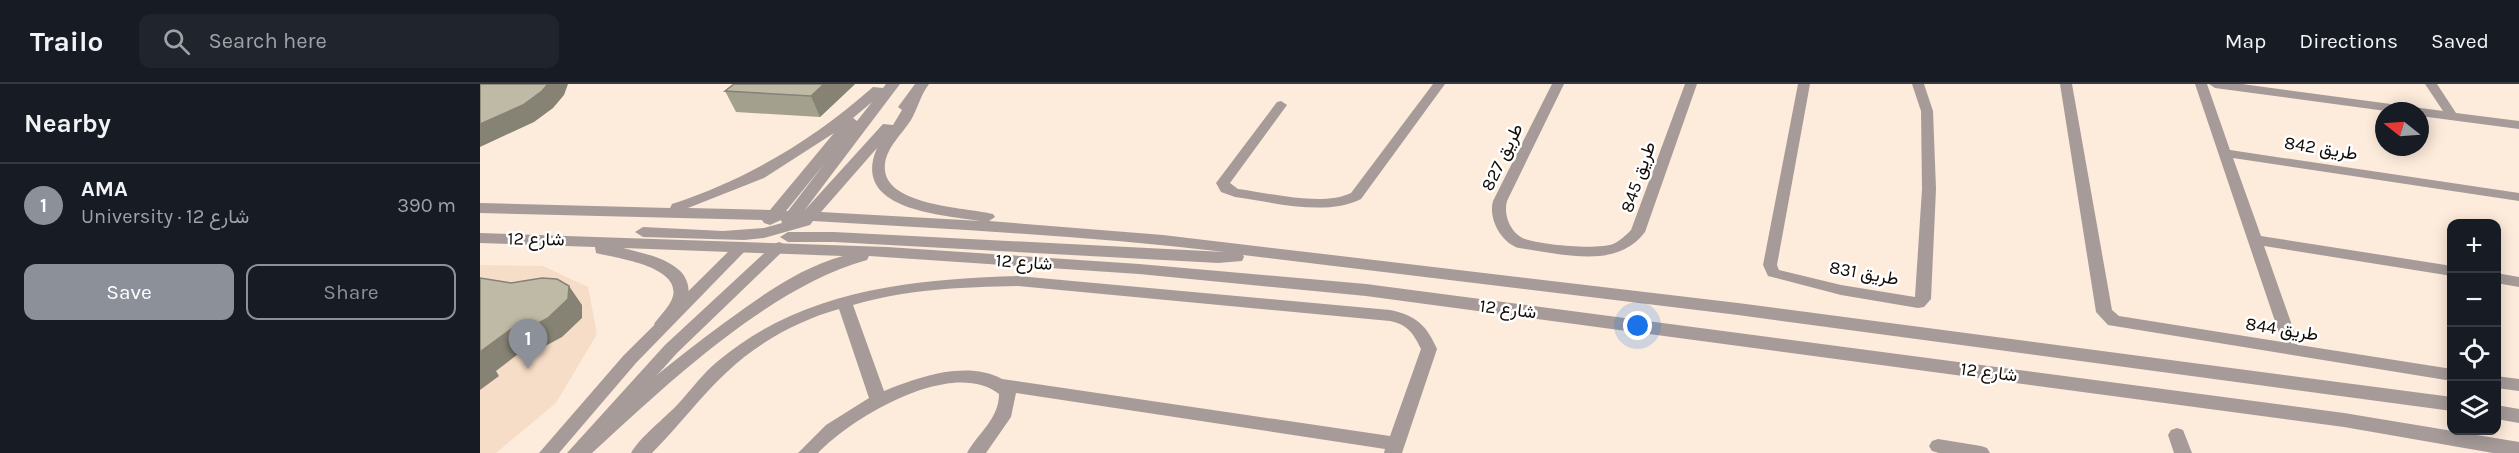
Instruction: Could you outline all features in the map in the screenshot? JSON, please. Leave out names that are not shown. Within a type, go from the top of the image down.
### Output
[{"type":"street","points":[[787,228],[893,84]]},
{"type":"street","points":[[577,453],[671,349],[912,99],[922,84]]},
{"type":"street","points":[[1281,105],[1223,183],[1226,189],[1235,194],[1324,204],[1344,202],[1356,196],[1439,84]]},
{"type":"street","name":"طريق 827","points":[[1519,243],[1501,224],[1498,208],[1558,84]]},
{"type":"street","name":"طريق 845","points":[[1519,243],[1591,253],[1616,248],[1633,238],[1638,232],[1690,84]]},
{"type":"street","name":"طريق 831","points":[[1804,84],[1770,265],[1773,273],[1841,290],[1918,303],[1923,299],[1929,189],[1926,111],[1918,84]]},
{"type":"street","name":"طريق 844","points":[[2066,84],[2104,312],[2108,317],[2114,321],[2191,335],[2447,374]]},
{"type":"street","points":[[2201,84],[2293,350]]},
{"type":"street","points":[[2215,84],[2295,89],[2375,104]]},
{"type":"street","points":[[2432,84],[2452,116]]},
{"type":"street","points":[[787,228],[881,87]]},
{"type":"street","points":[[654,211],[709,197],[773,169],[840,122],[881,87]]},
{"type":"street","points":[[912,99],[910,108],[886,144],[877,163],[878,181],[886,190],[896,197],[926,206],[1040,229]]},
{"type":"street","points":[[2429,113],[2519,125]]},
{"type":"street","name":"طريق 842","points":[[2224,153],[2519,197]]},
{"type":"street","name":"شارع 12","points":[[480,208],[654,211],[787,228],[887,252],[1139,269],[1366,290],[2333,418],[2519,450]]},
{"type":"street","points":[[480,231],[497,228],[755,234],[787,228],[845,237],[1218,258],[1288,254]]},
{"type":"street","name":"شارع 12","points":[[480,238],[741,247],[787,228],[1040,229],[1288,254],[1785,315],[2447,403]]},
{"type":"street","points":[[548,453],[663,324],[755,234]]},
{"type":"street","points":[[523,239],[622,253],[675,274],[679,279],[682,292],[676,308],[663,324]]},
{"type":"street","points":[[2255,240],[2447,270]]},
{"type":"street","points":[[577,453],[696,352],[796,281],[843,261],[887,252]]},
{"type":"street","points":[[2501,279],[2519,282]]},
{"type":"street","points":[[640,453],[725,364],[751,344],[791,322],[844,302],[933,285],[1018,281],[1395,316],[1409,321],[1421,330],[1429,349],[1395,449],[1002,385],[983,378],[942,380],[921,384],[879,401],[841,423],[807,453]]},
{"type":"street","points":[[844,302],[879,401]]},
{"type":"street","points":[[2501,383],[2519,385]]},
{"type":"street","points":[[976,453],[1006,411],[1009,401],[1002,385]]},
{"type":"street","points":[[2501,413],[2519,416]]},
{"type":"street","points":[[2177,435],[2183,453]]},
{"type":"street","points":[[1938,446],[1981,453]]},
{"type":"shaded area","points":[[480,265],[543,266],[588,287],[597,334],[556,403],[496,453],[480,453]]},
{"type":"building","points":[[480,84],[548,84],[523,105],[480,124]]},
{"type":"building","points":[[734,84],[824,84],[811,96],[725,91]]},
{"type":"building","points":[[480,278],[511,283],[542,278],[557,279],[569,286],[568,299],[548,318],[522,332],[522,321],[480,352]]},
{"type":"place","name":"AMA","points":[[528,369]]}]
